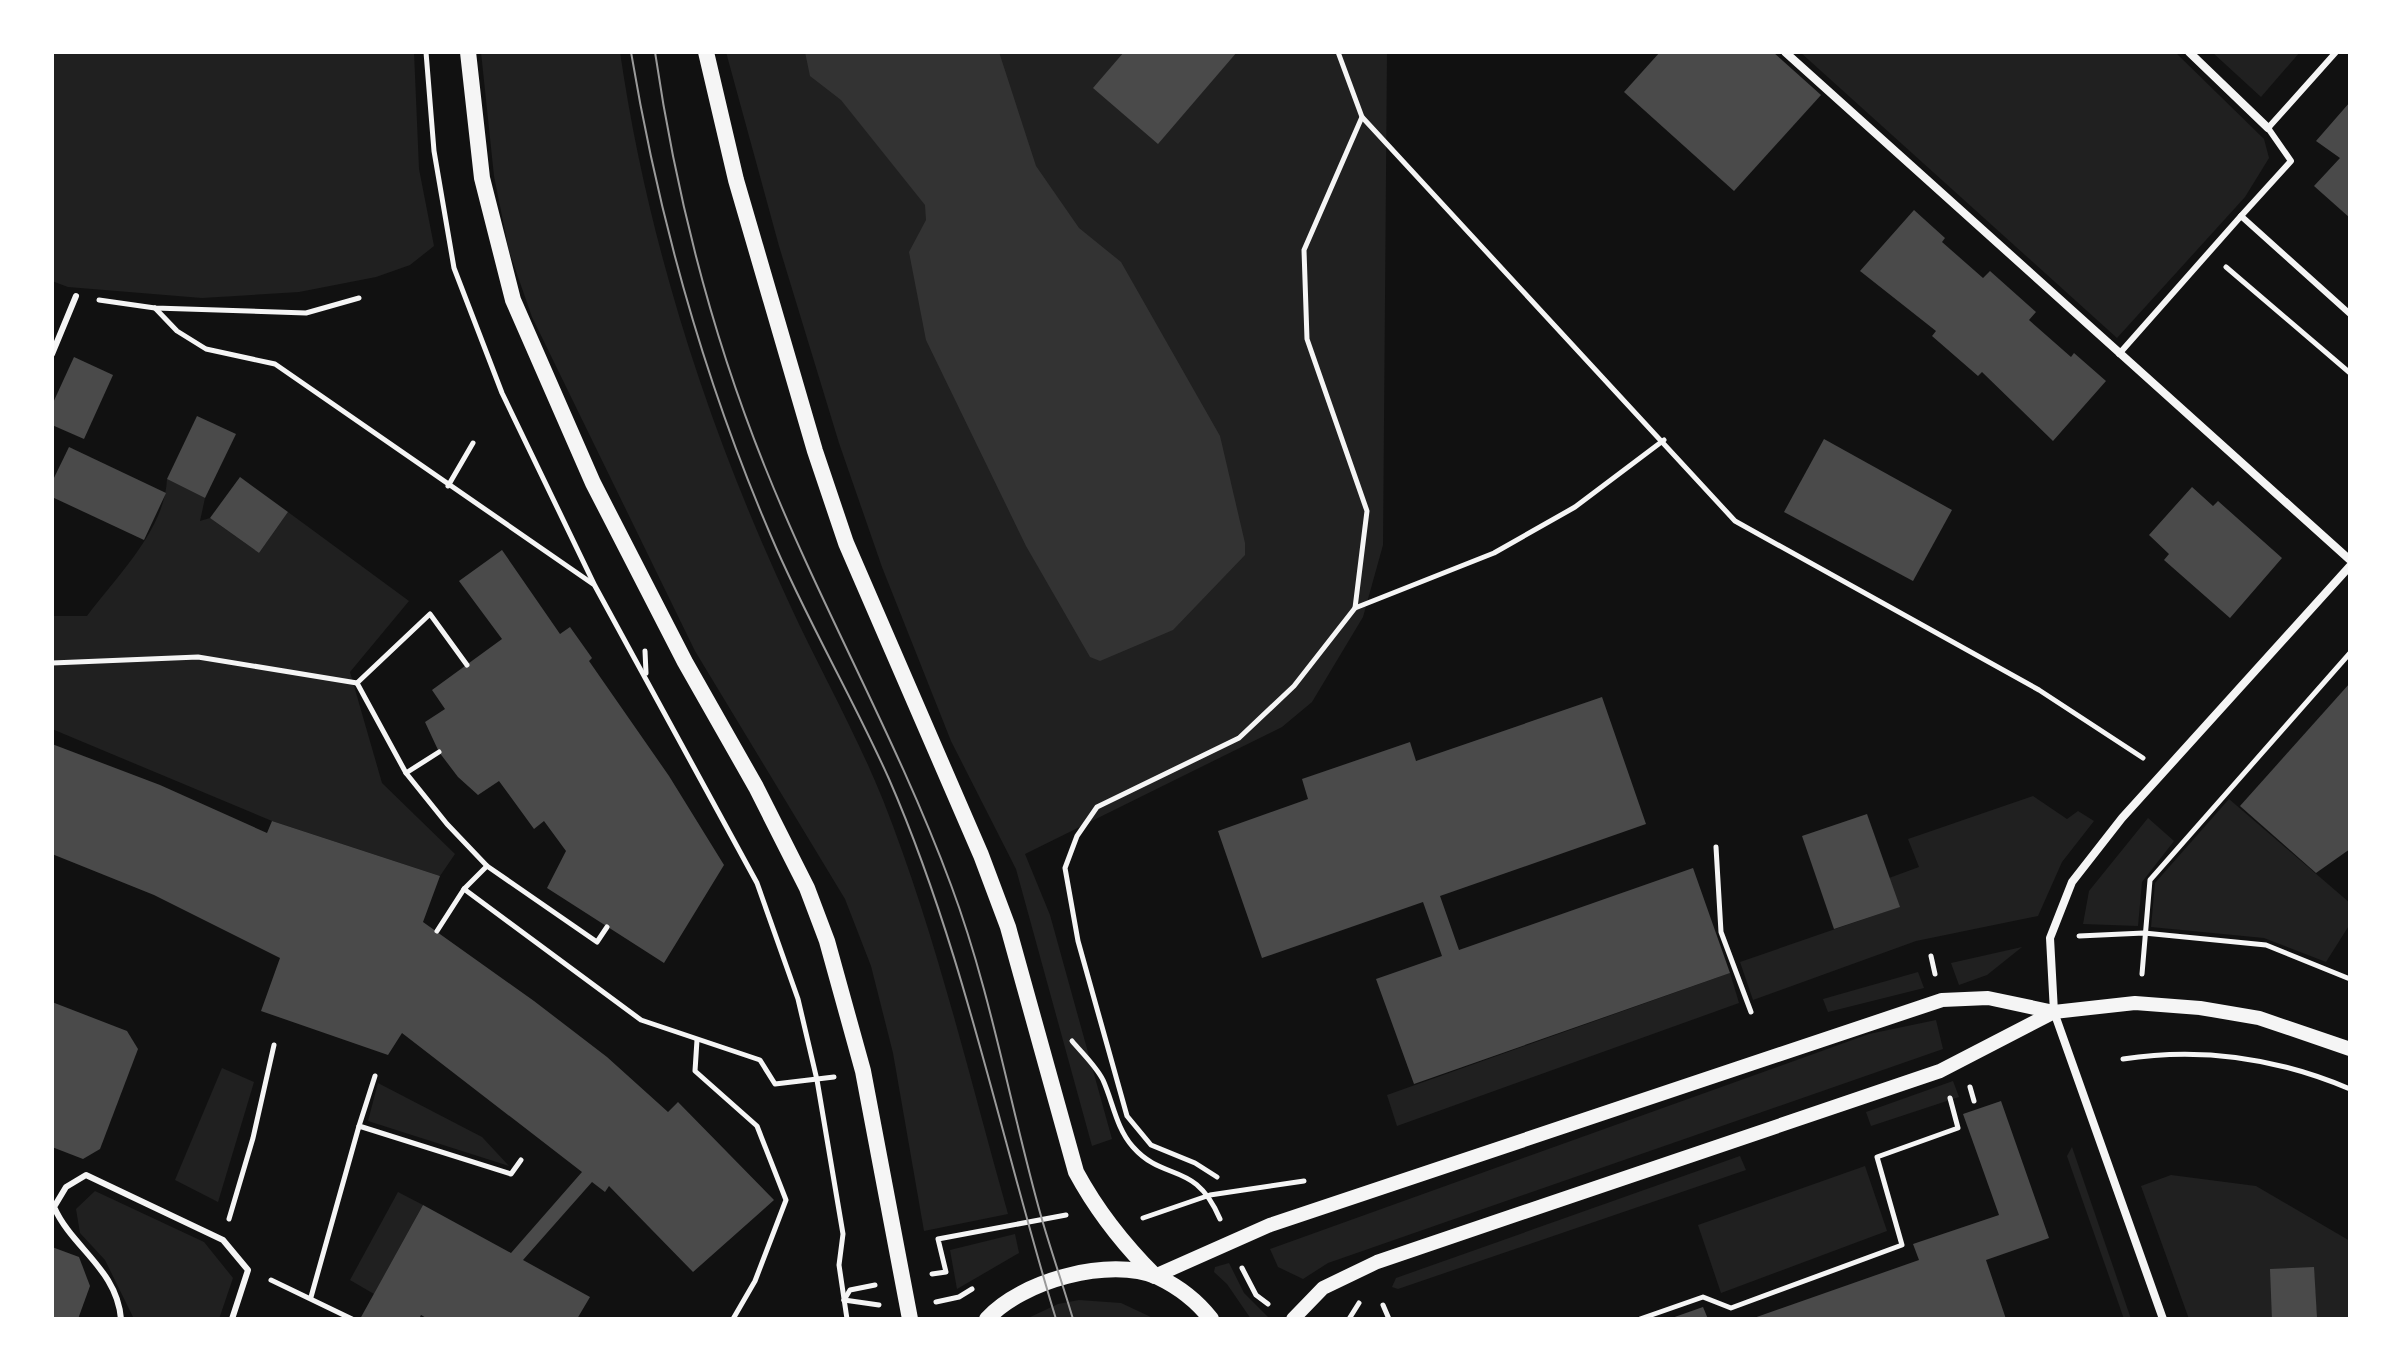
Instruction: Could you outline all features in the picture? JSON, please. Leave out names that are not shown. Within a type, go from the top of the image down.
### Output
[{"type":"main road","points":[[468,52],[482,178],[513,300],[593,483],[807,888],[832,956],[863,1071],[909,1314]]},
{"type":"main road","points":[[706,52],[754,246],[846,543],[981,855],[1008,927],[1076,1172],[1112,1228],[1155,1276],[1193,1299],[1211,1319]]},
{"type":"main road","points":[[987,1319],[1012,1298],[1045,1282],[1107,1271],[1155,1276]]},
{"type":"street","points":[[1785,52],[2350,563],[2161,775],[2072,882],[2050,938],[2054,1012],[2163,1319]]},
{"type":"street","points":[[2189,52],[2268,128]]},
{"type":"street","points":[[1155,1276],[1229,1240],[1942,1000],[1988,998],[2054,1012],[2135,1003],[2200,1008],[2259,1018],[2350,1049]]},
{"type":"street","points":[[1293,1319],[1323,1288],[1377,1262],[1940,1071],[2054,1012]]},
{"type":"lane","points":[[2119,354],[2291,161],[2268,128],[2336,52]]},
{"type":"lane","points":[[2241,216],[2350,314]]},
{"type":"lane","points":[[52,354],[76,296]]},
{"type":"lane","points":[[121,1319],[120,1307],[99,1262],[62,1223],[54,1207],[66,1187],[86,1175],[223,1240],[248,1270],[232,1319]]},
{"type":"path","points":[[426,52],[434,151],[454,268],[508,407],[595,586],[757,883],[798,999],[817,1080],[843,1234],[839,1265],[847,1319]]},
{"type":"path","points":[[1338,52],[1362,117],[1664,440],[1735,521],[2039,690],[2144,759],[2161,775]]},
{"type":"path","points":[[1355,608],[1367,511],[1307,339],[1304,250],[1362,117]]},
{"type":"path","points":[[2209,252],[2350,373]]},
{"type":"path","points":[[359,298],[306,313],[155,308],[177,331],[206,349],[275,364],[595,586]]},
{"type":"path","points":[[1217,1177],[1195,1163],[1151,1145],[1127,1116],[1078,941],[1065,868],[1077,836],[1097,807],[1239,738],[1294,686],[1355,608],[1494,553],[1575,507],[1664,440]]},
{"type":"path","points":[[448,486],[473,443]]},
{"type":"path","points":[[357,683],[430,614],[467,665]]},
{"type":"path","points":[[2142,974],[2150,880],[2350,653]]},
{"type":"path","points":[[52,663],[198,657],[357,683]]},
{"type":"path","points":[[357,683],[406,773],[487,866],[597,942],[607,927]]},
{"type":"path","points":[[406,773],[439,752]]},
{"type":"path","points":[[1716,847],[1721,932],[1751,1012]]},
{"type":"path","points":[[437,931],[464,889],[487,866]]},
{"type":"path","points":[[464,889],[641,1020],[760,1060],[775,1084],[863,1071]]},
{"type":"path","points":[[2050,938],[2144,933],[2266,945],[2350,979]]},
{"type":"path","points":[[1063,1030],[1102,1077],[1121,1129],[1132,1147],[1147,1160],[1195,1181],[1210,1195],[1256,1295],[1278,1311]]},
{"type":"path","points":[[697,1040],[695,1071],[757,1126],[786,1200],[755,1281],[733,1319]]},
{"type":"path","points":[[223,1240],[253,1138],[274,1045]]},
{"type":"path","points":[[2123,1059],[2168,1052],[2228,1055],[2285,1067],[2350,1089]]},
{"type":"path","points":[[1640,1319],[1703,1297],[1731,1308],[1902,1245],[1877,1157],[1958,1128],[1940,1071]]},
{"type":"path","points":[[311,1297],[375,1076]]},
{"type":"path","points":[[359,1126],[511,1174],[521,1160]]},
{"type":"path","points":[[1112,1228],[1210,1195],[1309,1180]]},
{"type":"path","points":[[946,1272],[938,1239],[1042,1218]]},
{"type":"path","points":[[248,1270],[311,1297],[352,1319]]},
{"type":"path","points":[[844,1300],[909,1314],[959,1297],[982,1283]]},
{"type":"path","points":[[1383,1305],[1389,1319]]},
{"type":"shaded area","points":[[52,52],[414,52],[419,169],[434,246],[410,265],[376,277],[299,292],[202,298],[68,287],[52,281]]},
{"type":"shaded area","points":[[481,52],[620,52],[632,124],[664,265],[708,403],[760,539],[861,750],[902,851],[951,1006],[1008,1214],[924,1231],[893,1053],[871,966],[845,899],[695,651],[532,317],[509,251],[494,176]]},
{"type":"shaded area","points":[[726,52],[1387,52],[1383,545],[1363,617],[1312,702],[1282,727],[1025,854],[1050,915],[1112,1139],[1092,1146],[1016,869],[951,741],[882,567],[839,443],[779,246]]},
{"type":"shaded area","points":[[805,52],[999,52],[1036,166],[1079,228],[1121,262],[1220,436],[1245,543],[1245,555],[1173,630],[1100,661],[1090,657],[1026,546],[926,340],[909,252],[926,220],[925,205],[841,100],[810,76]]},
{"type":"shaded area","points":[[1800,52],[2175,52],[2264,139],[2269,158],[2245,197],[2117,338]]},
{"type":"shaded area","points":[[2212,52],[2300,52],[2261,97]]},
{"type":"shaded area","points":[[167,479],[205,498],[200,521],[210,518],[259,553],[288,512],[409,601],[350,672],[382,783],[455,854],[440,876],[272,821],[52,729],[52,616],[87,616],[125,569],[148,534],[158,516]]},
{"type":"shaded area","points":[[2033,796],[2067,819],[2078,811],[2094,821],[2062,862],[2038,916],[1916,941],[1753,1000],[1740,962],[1899,907],[1889,878],[1919,867],[1908,839]]},
{"type":"shaded area","points":[[2229,799],[2350,903],[2350,924],[2326,962],[2264,938],[2151,927],[2155,883]]},
{"type":"shaded area","points":[[2148,818],[2174,841],[2142,882],[2138,926],[2083,924],[2089,891]]},
{"type":"shaded area","points":[[2022,947],[1987,975],[1959,985],[1951,963]]},
{"type":"shaded area","points":[[1918,972],[1924,988],[1828,1012],[1823,999]]},
{"type":"shaded area","points":[[1730,973],[1739,1003],[1397,1126],[1387,1095]]},
{"type":"shaded area","points":[[1936,1020],[1943,1049],[1328,1263],[1303,1279],[1278,1267],[1270,1249],[1869,1034]]},
{"type":"shaded area","points":[[222,1068],[254,1082],[218,1202],[175,1180]]},
{"type":"shaded area","points":[[1953,1081],[1959,1097],[1871,1126],[1866,1112]]},
{"type":"shaded area","points":[[378,1083],[482,1137],[509,1166],[368,1121]]},
{"type":"shaded area","points":[[2072,1147],[2131,1319],[2124,1319],[2067,1156]]},
{"type":"shaded area","points":[[1740,1156],[1746,1170],[1398,1289],[1392,1287],[1396,1278]]},
{"type":"shaded area","points":[[1865,1166],[1887,1231],[1721,1293],[1698,1225]]},
{"type":"shaded area","points":[[2171,1175],[2256,1186],[2350,1241],[2350,1319],[2189,1319],[2141,1186]]},
{"type":"shaded area","points":[[95,1191],[204,1242],[233,1278],[219,1319],[134,1319],[105,1260],[80,1233],[76,1209]]},
{"type":"shaded area","points":[[398,1192],[423,1205],[374,1294],[350,1280]]},
{"type":"shaded area","points":[[1015,1234],[1019,1253],[957,1289],[950,1250]]},
{"type":"shaded area","points":[[1229,1263],[1244,1293],[1270,1319],[1251,1319],[1227,1284],[1214,1272],[1215,1267]]},
{"type":"shaded area","points":[[1079,1300],[1121,1303],[1155,1319],[1026,1319],[1058,1304]]},
{"type":"building","points":[[1124,52],[1237,52],[1158,144],[1093,88]]},
{"type":"building","points":[[1660,52],[1773,52],[1821,95],[1734,191],[1624,92]]},
{"type":"building","points":[[2350,102],[2350,218],[2314,186],[2340,158],[2316,141]]},
{"type":"building","points":[[1914,210],[1945,238],[1942,242],[1983,278],[1990,271],[2036,312],[2029,320],[2071,357],[2074,353],[2106,381],[2053,441],[1982,372],[1978,376],[1932,336],[1936,331],[1860,271]]},
{"type":"building","points":[[74,357],[113,375],[84,439],[52,425],[52,405]]},
{"type":"building","points":[[197,416],[236,434],[205,498],[167,479]]},
{"type":"building","points":[[1824,439],[1952,510],[1913,581],[1784,512]]},
{"type":"building","points":[[69,447],[166,493],[144,540],[52,497],[52,482]]},
{"type":"building","points":[[240,477],[288,512],[259,553],[210,518]]},
{"type":"building","points":[[2192,487],[2213,506],[2218,501],[2282,558],[2230,618],[2164,560],[2169,554],[2149,535]]},
{"type":"building","points":[[502,550],[560,634],[570,627],[592,658],[589,661],[669,776],[724,865],[664,963],[547,888],[566,851],[544,821],[534,829],[499,781],[478,795],[458,777],[439,752],[425,722],[445,709],[432,690],[502,639],[459,581]]},
{"type":"building","points":[[2350,683],[2350,849],[2316,873],[2240,806]]},
{"type":"building","points":[[1602,697],[1646,824],[1440,896],[1459,950],[1693,868],[1730,973],[1414,1084],[1376,979],[1442,956],[1423,902],[1262,958],[1218,831],[1308,799],[1302,779],[1410,742],[1416,761]]},
{"type":"building","points":[[52,744],[160,785],[267,833],[272,821],[440,876],[423,922],[607,1057],[668,1112],[678,1102],[774,1200],[693,1272],[609,1186],[605,1192],[592,1182],[523,1260],[590,1297],[577,1319],[428,1319],[421,1315],[419,1319],[360,1319],[423,1205],[511,1253],[582,1172],[402,1033],[388,1055],[261,1011],[280,958],[154,895],[52,854]]},
{"type":"building","points":[[1867,814],[1900,907],[1834,929],[1802,836]]},
{"type":"building","points":[[52,1002],[127,1031],[138,1049],[100,1149],[83,1159],[52,1147]]},
{"type":"building","points":[[2001,1101],[2049,1238],[1986,1260],[2006,1319],[1751,1319],[1919,1260],[1913,1244],[1999,1215],[1963,1114]]},
{"type":"building","points":[[52,1247],[79,1257],[90,1286],[78,1319],[52,1319]]},
{"type":"building","points":[[2314,1267],[2317,1318],[2272,1319],[2270,1269]]},
{"type":"building","points":[[1703,1307],[1708,1319],[1669,1319]]},
{"type":"tram line","points":[[631,52],[670,237],[686,298],[725,418],[771,536],[875,748],[915,844],[960,978],[1056,1319]]},
{"type":"tram line","points":[[655,52],[685,211],[728,366],[787,520],[908,779],[951,885],[978,966],[1041,1216],[1073,1319]]}]
